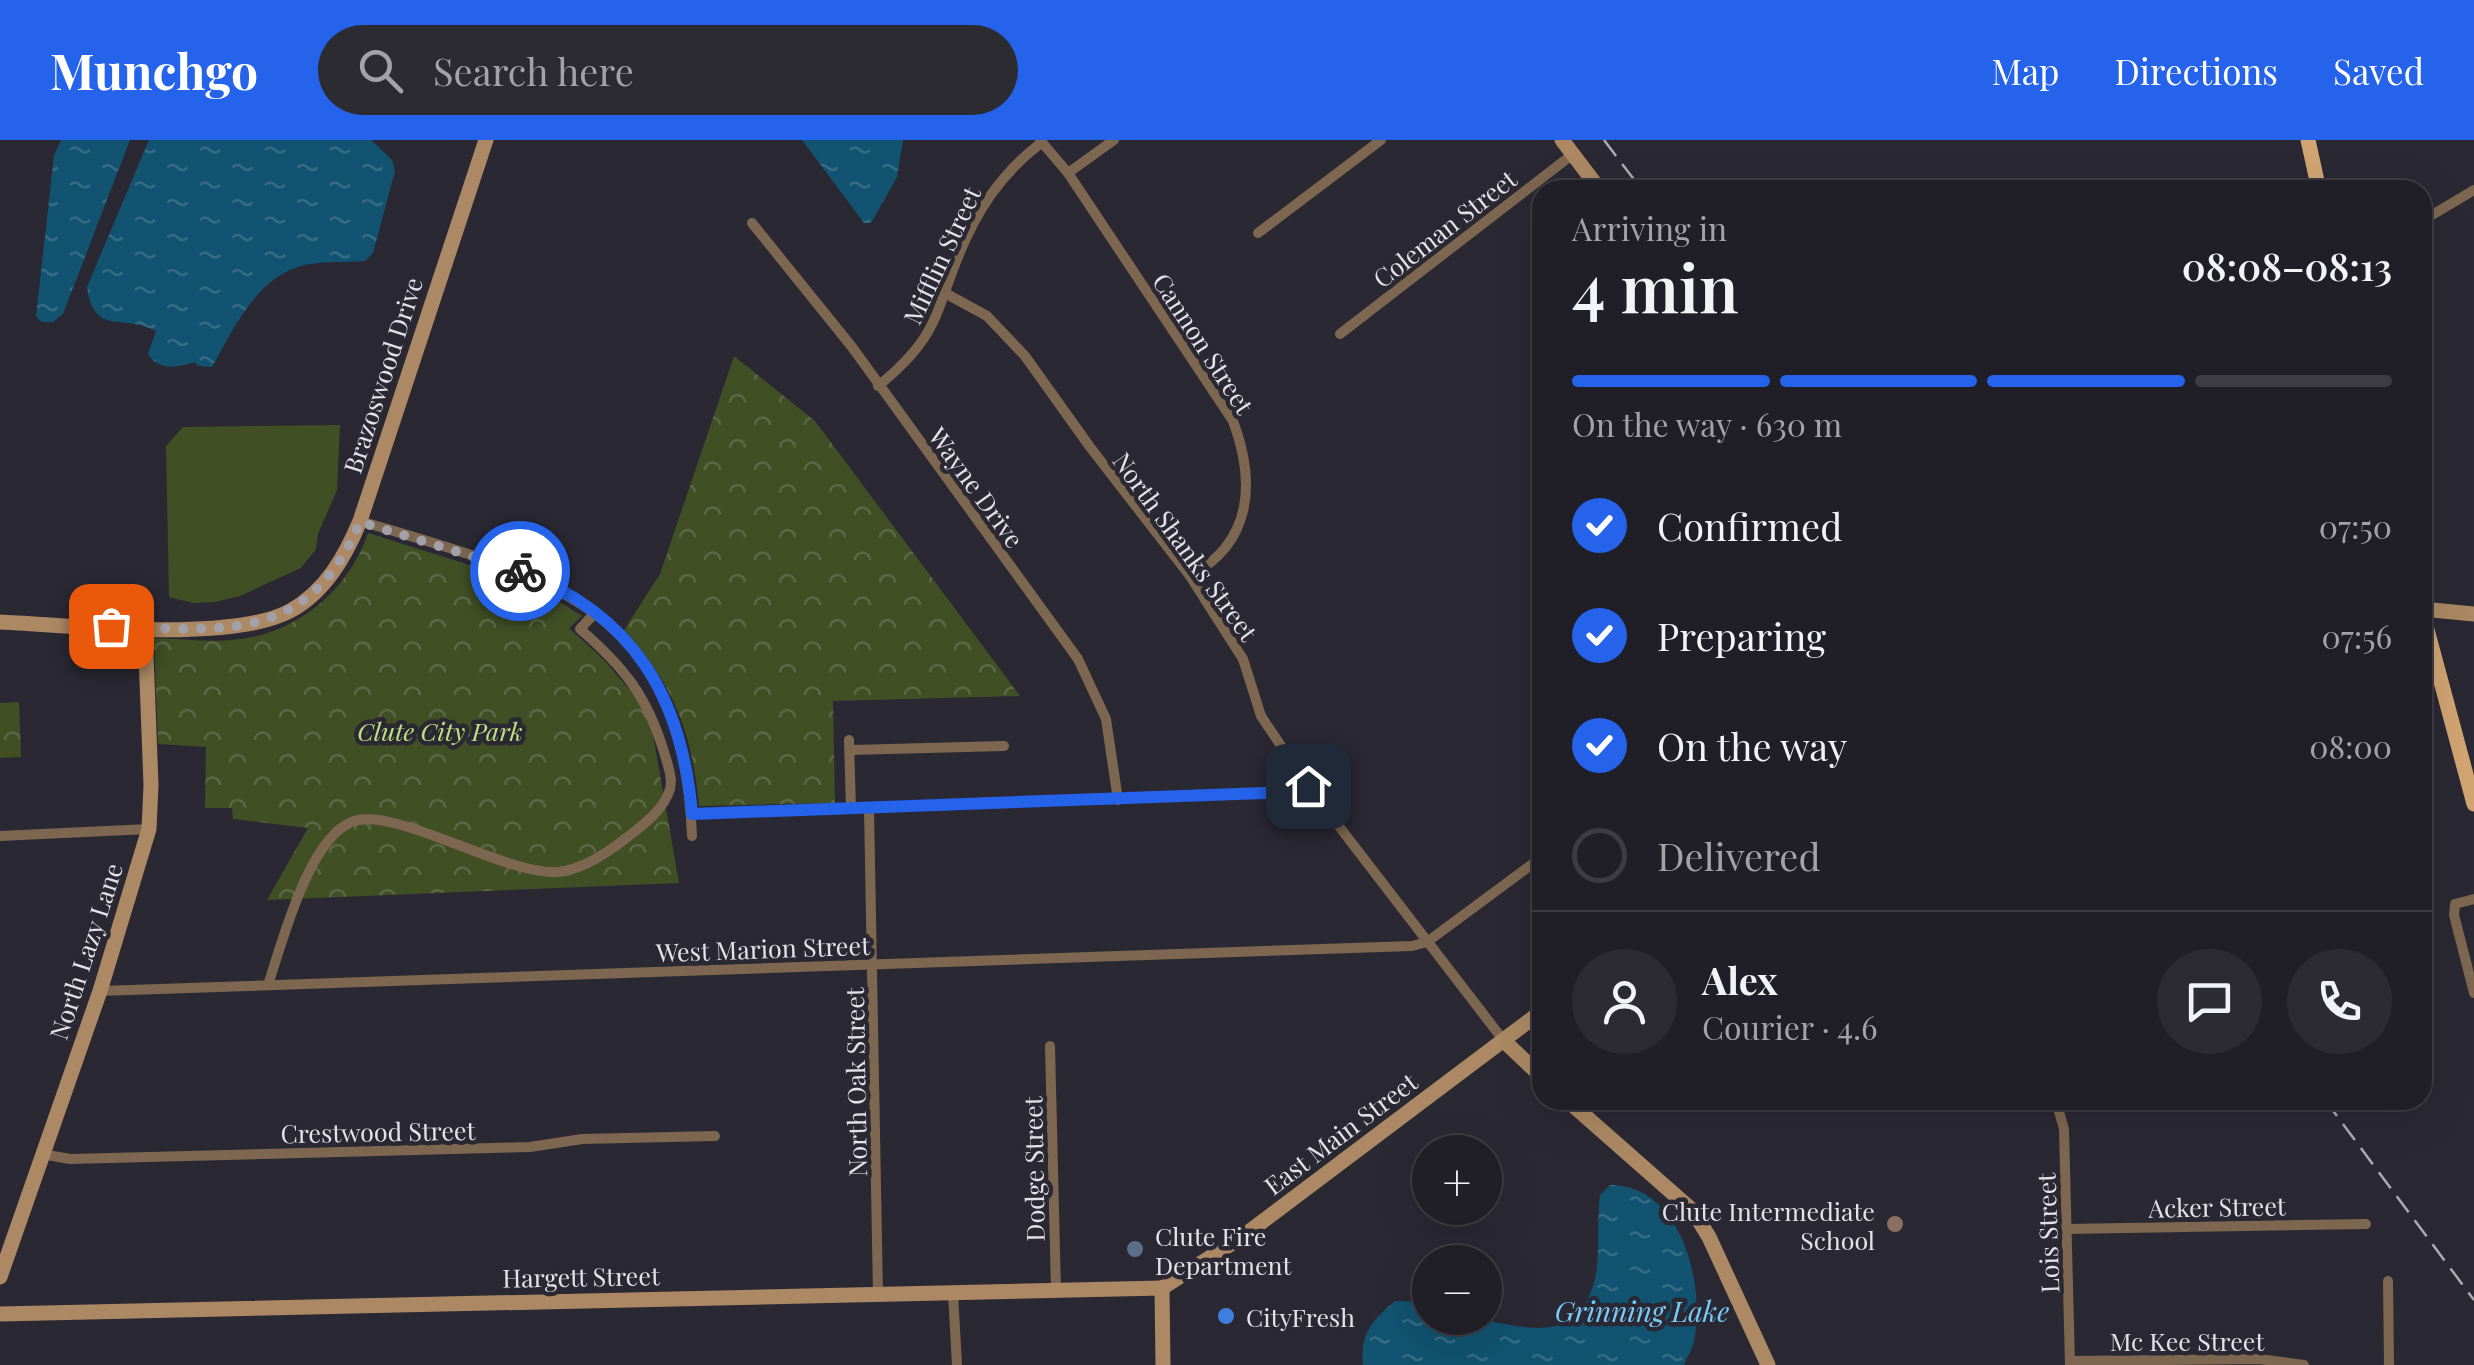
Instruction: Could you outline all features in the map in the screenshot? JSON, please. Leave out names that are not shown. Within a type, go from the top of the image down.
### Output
[{"type":"main road","points":[[2308,140],[2318,180]]},
{"type":"main road","points":[[2432,646],[2474,804]]},
{"type":"street","name":"Brazoswood Drive","points":[[0,622],[146,628],[240,626],[290,611],[314,594],[329,578],[360,522],[486,140]]},
{"type":"street","points":[[1068,173],[1114,140]]},
{"type":"street","points":[[1258,233],[1380,140]]},
{"type":"street","points":[[1562,140],[1592,180]]},
{"type":"street","name":"Cannon Street","points":[[1041,141],[1068,173],[1233,420],[1244,450],[1248,494],[1242,516],[1219,553],[1190,576]]},
{"type":"street","name":"Mifflin Street","points":[[878,386],[921,342],[963,244],[990,195],[1010,168],[1041,141]]},
{"type":"street","name":"Coleman Street","points":[[1539,180],[1573,154]]},
{"type":"street","name":"Coleman Street","points":[[1340,334],[1532,186]]},
{"type":"street","points":[[2432,215],[2474,190]]},
{"type":"street","name":"Wayne Drive","points":[[752,223],[852,346],[1089,678],[1111,740],[1118,800]]},
{"type":"street","name":"North Shanks Street","points":[[945,293],[987,316],[1025,356],[1190,576],[1244,659],[1261,716],[1308,786],[1504,1040]]},
{"type":"street","points":[[360,522],[538,578],[594,614],[639,656],[664,694],[684,757],[692,836]]},
{"type":"street","points":[[2432,611],[2474,614]]},
{"type":"street","points":[[268,985],[312,865],[340,830],[356,820],[398,826],[548,872],[574,869],[590,862],[648,822],[670,790],[671,777],[656,725],[636,687],[618,662],[580,629],[594,614]]},
{"type":"street","name":"North Lazy Lane","points":[[0,1277],[6,1241],[42,1154],[100,991],[149,829],[152,785],[146,628]]},
{"type":"street","points":[[851,810],[849,745],[1004,746]]},
{"type":"street","points":[[692,814],[1118,800],[1292,792],[1308,786]]},
{"type":"street","name":"North Oak Street","points":[[869,809],[878,1294]]},
{"type":"street","points":[[0,836],[149,829]]},
{"type":"street","points":[[1427,942],[1532,864]]},
{"type":"street","points":[[2474,899],[2455,904],[2454,915],[2474,993]]},
{"type":"street","name":"West Marion Street","points":[[100,991],[1427,942]]},
{"type":"street","name":"East Main Street","points":[[1162,1288],[1256,1226],[1532,1019]]},
{"type":"street","points":[[1504,1040],[1532,1067]]},
{"type":"street","name":"Dodge Street","points":[[1050,1046],[1056,1291]]},
{"type":"street","points":[[1579,1110],[1693,1211],[1710,1236],[1768,1365]]},
{"type":"street","name":"Lois Street","points":[[2058,1110],[2064,1129],[2070,1363]]},
{"type":"street","name":"Crestwood Street","points":[[42,1154],[70,1158],[530,1147],[582,1139],[716,1136]]},
{"type":"street","name":"Acker Street","points":[[2067,1228],[2366,1224]]},
{"type":"street","points":[[2388,1281],[2389,1365]]},
{"type":"street","points":[[1162,1288],[1163,1365]]},
{"type":"street","name":"Hargett Street","points":[[0,1314],[1162,1288]]},
{"type":"street","points":[[953,1293],[957,1365]]},
{"type":"street","name":"Mc Kee Street","points":[[2070,1363],[2259,1358],[2304,1365]]},
{"type":"green space","points":[[734,356],[815,421],[1020,696],[833,701],[835,803],[699,806],[691,755],[678,711],[656,670],[624,630],[660,574]]},
{"type":"green space","points":[[340,425],[337,490],[318,534],[316,549],[301,568],[240,596],[215,602],[193,603],[169,597],[166,446],[183,427]]},
{"type":"green space","name":"Clute City Park","points":[[368,533],[533,585],[582,616],[569,628],[603,659],[649,712],[679,883],[267,900],[308,828],[233,819],[232,808],[205,808],[206,747],[158,744],[154,638],[230,640],[283,627],[302,617],[335,589],[349,572]]},
{"type":"green space","points":[[19,702],[21,757],[0,758],[0,703]]},
{"type":"water","points":[[61,140],[130,140],[63,314],[53,322],[41,322],[36,316],[54,156]]},
{"type":"water","points":[[149,140],[371,140],[392,160],[395,171],[373,253],[365,261],[311,264],[280,275],[246,310],[212,367],[195,362],[158,364],[148,354],[156,331],[103,318],[91,303],[87,287]]},
{"type":"water","points":[[802,140],[903,140],[897,177],[871,223],[864,223]]},
{"type":"water","name":"Grinning Lake","points":[[1610,1185],[1634,1189],[1654,1201],[1682,1239],[1691,1263],[1697,1313],[1694,1340],[1684,1365],[1363,1365],[1369,1328],[1395,1301],[1412,1301],[1412,1335],[1502,1335],[1502,1324],[1540,1328],[1570,1320],[1592,1289],[1597,1267],[1600,1195]]},
{"type":"railway","points":[[1604,140],[1634,180]]},
{"type":"railway","points":[[2332,1110],[2474,1300]]},
{"type":"way so far","points":[[111,626],[240,626],[290,611],[329,578],[360,522],[520,571]]},
{"type":"place","name":"Clute Intermediate School","points":[[1895,1224]]},
{"type":"place","name":"Clute Fire Department","points":[[1135,1249]]},
{"type":"place","name":"CityFresh","points":[[1226,1316]]},
{"type":"route","points":[[520,571],[562,592],[598,617],[652,674],[679,735],[692,814],[1292,792],[1308,786]]}]
